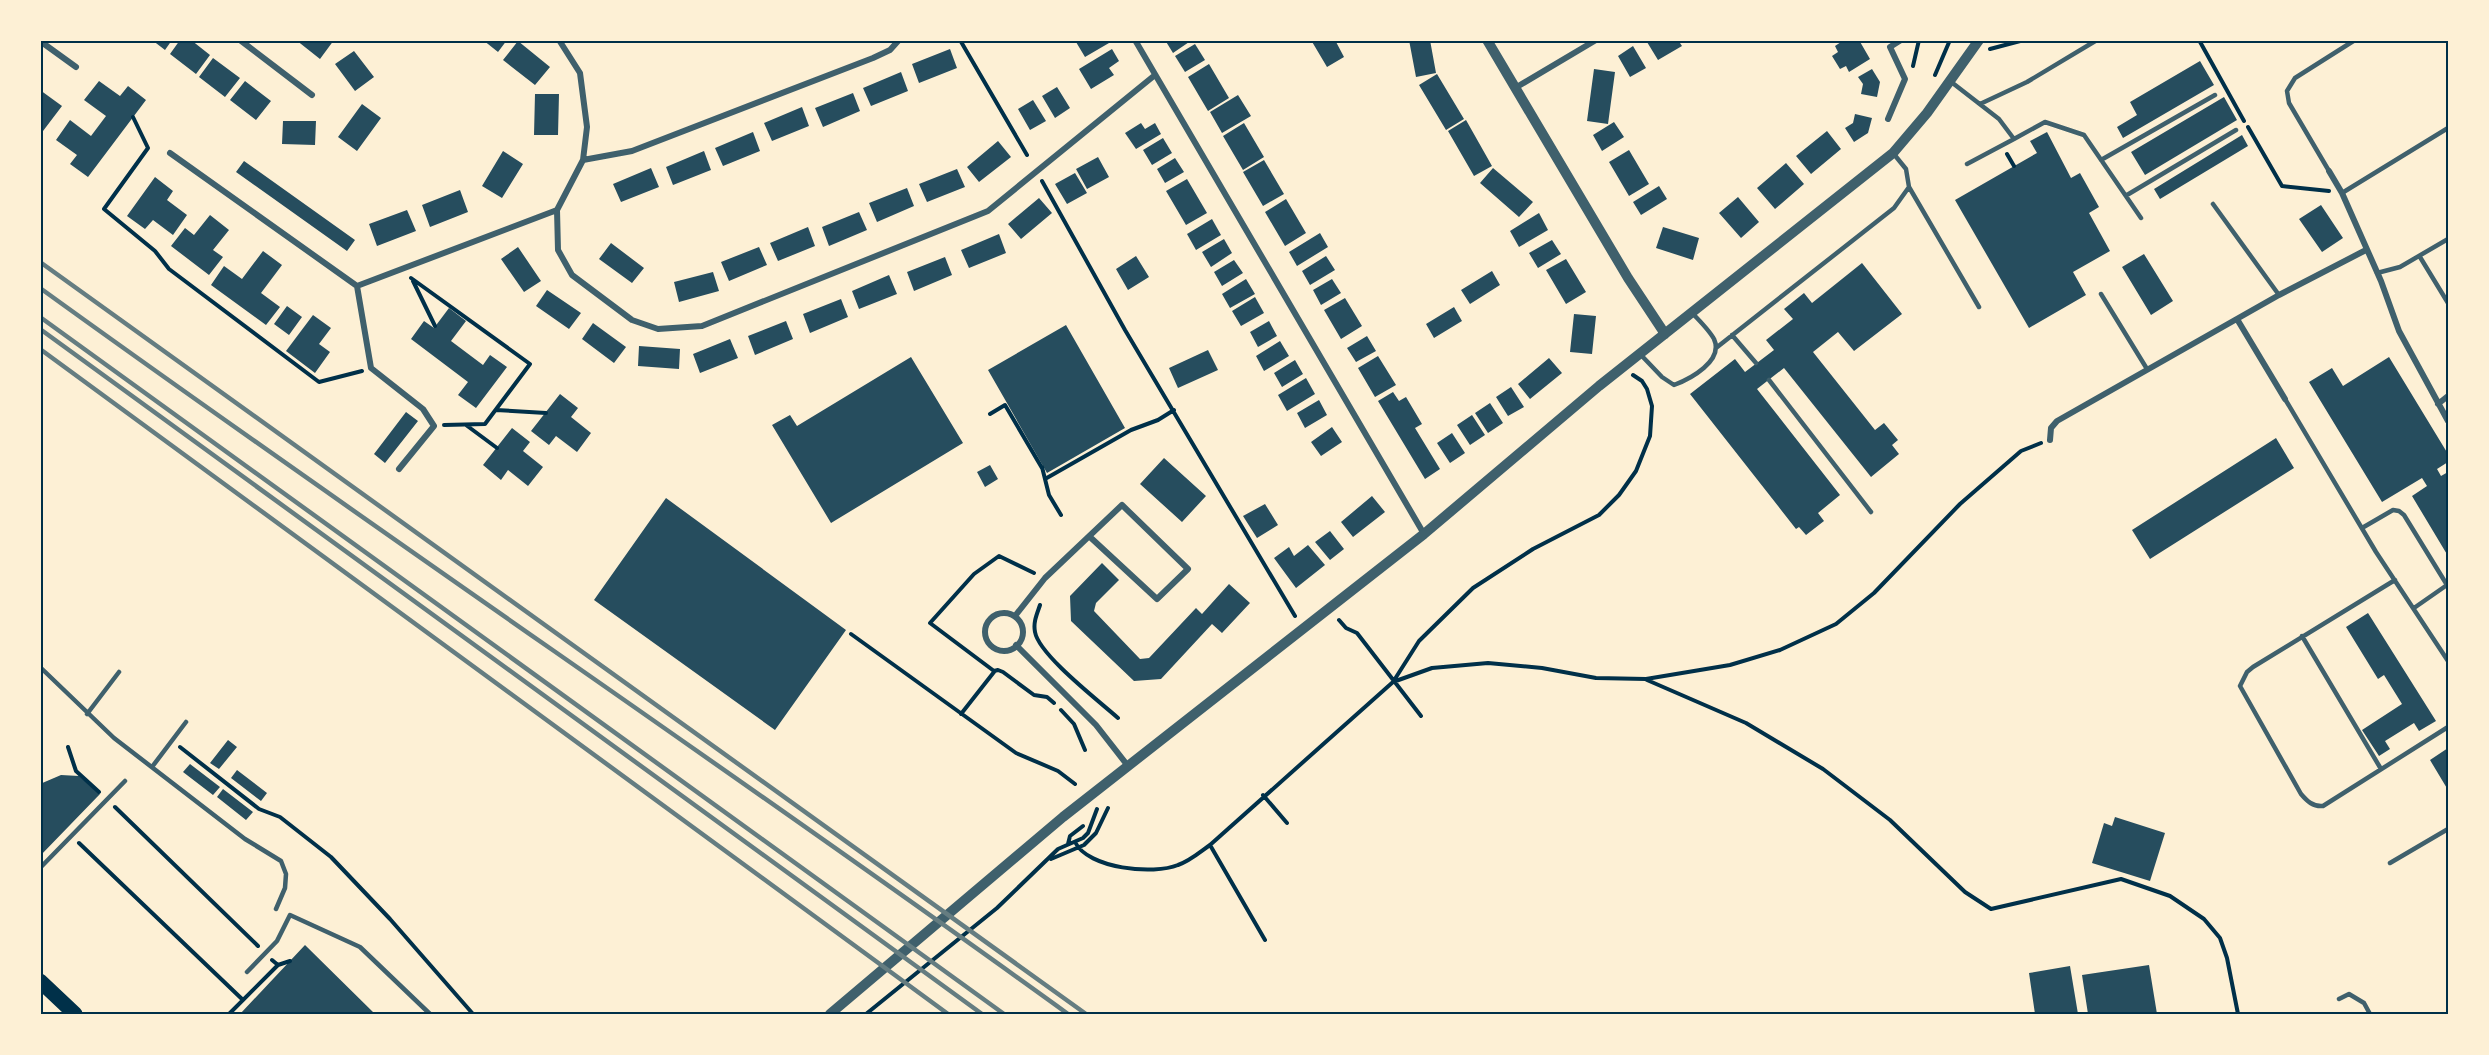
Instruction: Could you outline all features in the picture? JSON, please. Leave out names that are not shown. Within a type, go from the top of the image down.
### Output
[{"type":"main road","points":[[40,981],[75,1014]]},
{"type":"street","points":[[240,40],[312,95]]},
{"type":"street","points":[[559,40],[580,73],[587,127],[584,160],[557,210],[558,250],[572,276],[632,320],[658,329],[702,326],[988,210],[1155,75]]},
{"type":"street","points":[[584,160],[632,151],[873,58],[890,50],[899,40]]},
{"type":"street","points":[[1135,40],[1424,534]]},
{"type":"street","points":[[1487,40],[1628,278],[1665,334]]},
{"type":"street","points":[[1515,88],[1596,40]]},
{"type":"street","points":[[1885,40],[1905,79],[1888,119]]},
{"type":"street","points":[[1890,47],[1901,40]]},
{"type":"street","points":[[830,1014],[974,895],[1063,817],[1424,534],[1640,354],[1893,153],[1927,113],[1978,40]]},
{"type":"street","points":[[40,41],[76,67]]},
{"type":"street","points":[[170,153],[357,286],[371,368],[423,409],[434,426],[399,469]]},
{"type":"street","points":[[2329,171],[2342,193],[2377,273],[2399,331],[2448,421]]},
{"type":"street","points":[[357,286],[557,210]]},
{"type":"street","points":[[2050,440],[2051,428],[2057,421],[2279,295],[2366,250]]},
{"type":"street","points":[[2237,319],[2285,399]]},
{"type":"street","points":[[2438,404],[2448,396]]},
{"type":"street","points":[[1015,616],[1045,578],[1122,505],[1188,569],[1157,599],[1090,537]]},
{"type":"street","points":[[1004,613],[1015,616],[1022,625],[1022,637],[1009,650],[997,649],[985,636],[986,625],[994,616],[1004,613]]},
{"type":"street","points":[[1016,645],[1096,725],[1128,766]]},
{"type":"lane","points":[[1980,104],[2027,82],[2097,40]]},
{"type":"lane","points":[[2329,171],[2289,103],[2287,91],[2295,78],[2355,40]]},
{"type":"lane","points":[[1950,81],[1999,118],[2014,139]]},
{"type":"lane","points":[[2101,160],[2215,95]]},
{"type":"lane","points":[[1967,164],[2045,122],[2084,135],[2141,218]]},
{"type":"lane","points":[[2342,193],[2448,128]]},
{"type":"lane","points":[[2127,195],[2236,130]]},
{"type":"lane","points":[[1893,153],[1906,170],[1909,187],[1979,308]]},
{"type":"lane","points":[[1640,354],[1662,377],[1674,385],[1690,378],[1710,361],[1716,348],[1894,207],[1909,187]]},
{"type":"lane","points":[[2213,204],[2279,295]]},
{"type":"lane","points":[[2377,273],[2400,267],[2448,239]]},
{"type":"lane","points":[[2420,257],[2448,303]]},
{"type":"lane","points":[[2101,294],[2147,369]]},
{"type":"lane","points":[[1692,313],[1713,338],[1716,348]]},
{"type":"lane","points":[[1732,335],[1756,363]]},
{"type":"lane","points":[[1769,380],[1871,512]]},
{"type":"lane","points":[[2285,399],[2362,528],[2448,661]]},
{"type":"lane","points":[[2362,528],[2393,510],[2399,510],[2404,515],[2447,585],[2414,609]]},
{"type":"lane","points":[[2395,580],[2253,667],[2247,672],[2240,686],[2301,794],[2313,805],[2323,806],[2448,727]]},
{"type":"lane","points":[[2302,636],[2381,769]]},
{"type":"lane","points":[[40,667],[87,714],[152,767],[244,839],[281,861],[286,874],[285,888],[276,909]]},
{"type":"lane","points":[[87,714],[119,672]]},
{"type":"lane","points":[[152,767],[186,722]]},
{"type":"lane","points":[[40,868],[125,781]]},
{"type":"lane","points":[[2390,863],[2448,829]]},
{"type":"lane","points":[[247,972],[277,941],[290,915],[360,947],[430,1014]]},
{"type":"lane","points":[[2339,999],[2349,994],[2364,1003],[2370,1014]]},
{"type":"path","points":[[960,40],[1027,155]]},
{"type":"path","points":[[1970,53],[2024,40]]},
{"type":"path","points":[[2199,40],[2282,186],[2342,193]]},
{"type":"path","points":[[133,117],[148,148],[104,209],[155,251],[169,269],[319,382],[371,368]]},
{"type":"path","points":[[1042,181],[1125,330],[1295,616]]},
{"type":"path","points":[[400,270],[530,364],[485,424],[434,426]]},
{"type":"path","points":[[412,278],[435,326]]},
{"type":"path","points":[[1075,842],[1078,848],[1089,857],[1116,866],[1164,868],[1178,866],[1210,845],[1263,795],[1393,682],[1419,641],[1473,588],[1533,549],[1599,515],[1619,495],[1636,471],[1650,436],[1652,406],[1642,381],[1623,368]]},
{"type":"path","points":[[990,414],[1005,405],[1043,467],[1049,495],[1061,516]]},
{"type":"path","points":[[496,410],[546,413]]},
{"type":"path","points":[[1045,479],[1131,430],[1158,420],[1174,410]]},
{"type":"path","points":[[465,425],[497,448]]},
{"type":"path","points":[[1393,682],[1432,668],[1488,663],[1542,668],[1596,678],[1646,679],[1730,665],[1780,650],[1836,624],[1874,593],[1960,504],[2021,451],[2050,440]]},
{"type":"path","points":[[1085,750],[1074,724],[1047,697],[1035,695],[1003,672],[994,671],[930,623],[974,574],[999,556],[1045,578],[1052,585],[1035,617],[1035,634],[1051,658],[1118,718]]},
{"type":"path","points":[[1339,620],[1346,628],[1357,633],[1421,716]]},
{"type":"path","points":[[850,634],[1016,753],[1058,771],[1075,784]]},
{"type":"path","points":[[961,714],[994,671]]},
{"type":"path","points":[[1646,679],[1746,723],[1823,769],[1890,820],[1965,892],[1991,909],[2121,879],[2170,896],[2204,919],[2220,938],[2227,958],[2238,1014]]},
{"type":"path","points":[[172,741],[259,808],[280,817],[331,857],[390,919],[473,1014]]},
{"type":"path","points":[[68,747],[76,771],[265,953]]},
{"type":"path","points":[[1263,795],[1287,823]]},
{"type":"path","points":[[1048,861],[1084,845],[1096,833],[1108,808]]},
{"type":"path","points":[[1067,851],[1070,836],[1083,826]]},
{"type":"path","points":[[866,1014],[997,908],[1058,849],[1083,838],[1090,827]]},
{"type":"path","points":[[72,836],[243,1000]]},
{"type":"path","points":[[1210,845],[1265,940]]},
{"type":"path","points":[[229,1014],[278,965]]},
{"type":"building","points":[[152,40],[172,40],[165,50]]},
{"type":"building","points":[[180,40],[191,40],[210,55],[196,74],[170,54]]},
{"type":"building","points":[[296,40],[334,40],[320,59]]},
{"type":"building","points":[[483,40],[507,40],[498,52]]},
{"type":"building","points":[[1079,40],[1108,40],[1109,43],[1085,57],[1076,42]]},
{"type":"building","points":[[1165,40],[1192,40],[1173,53]]},
{"type":"building","points":[[1311,40],[1335,40],[1344,57],[1327,67]]},
{"type":"building","points":[[1409,40],[1430,40],[1436,73],[1416,77]]},
{"type":"building","points":[[1649,40],[1678,40],[1682,46],[1658,60],[1647,42]]},
{"type":"building","points":[[1844,40],[1859,40],[1870,59],[1849,72],[1846,66],[1840,69],[1832,56],[1838,52],[1835,46]]},
{"type":"building","points":[[518,41],[550,67],[535,85],[503,60]]},
{"type":"building","points":[[1195,44],[1205,60],[1185,72],[1175,56]]},
{"type":"building","points":[[1633,46],[1646,68],[1630,77],[1618,56]]},
{"type":"building","points":[[950,49],[957,68],[919,83],[912,64]]},
{"type":"building","points":[[1112,49],[1119,61],[1109,68],[1114,75],[1091,89],[1079,69]]},
{"type":"building","points":[[354,51],[374,77],[355,91],[335,64]]},
{"type":"building","points":[[213,58],[240,78],[225,97],[199,77]]},
{"type":"building","points":[[2200,61],[2214,85],[2123,138],[2117,127],[2137,115],[2130,102]]},
{"type":"building","points":[[1209,64],[1229,98],[1208,111],[1188,77]]},
{"type":"building","points":[[1594,69],[1615,72],[1608,124],[1587,121]]},
{"type":"building","points":[[1872,69],[1880,82],[1877,97],[1861,94],[1863,84],[1858,77]]},
{"type":"building","points":[[901,72],[908,91],[871,106],[863,88]]},
{"type":"building","points":[[1437,74],[1464,119],[1446,130],[1419,85]]},
{"type":"building","points":[[99,81],[120,96],[128,86],[146,100],[88,177],[70,164],[77,155],[56,140],[70,120],[91,136],[106,116],[84,100]]},
{"type":"building","points":[[245,81],[271,101],[256,120],[230,100]]},
{"type":"building","points":[[1057,87],[1070,108],[1055,118],[1042,96]]},
{"type":"building","points":[[40,90],[62,106],[40,135]]},
{"type":"building","points":[[853,93],[860,111],[823,127],[815,108]]},
{"type":"building","points":[[535,94],[559,94],[558,135],[534,135]]},
{"type":"building","points":[[1238,95],[1251,116],[1222,133],[1210,112]]},
{"type":"building","points":[[2224,97],[2237,120],[2145,175],[2131,152]]},
{"type":"building","points":[[1033,100],[1046,121],[1030,130],[1018,109]]},
{"type":"building","points":[[362,104],[381,118],[357,151],[338,137]]},
{"type":"building","points":[[802,107],[809,126],[772,141],[764,123]]},
{"type":"building","points":[[1855,114],[1872,118],[1868,133],[1854,142],[1845,128],[1853,123]]},
{"type":"building","points":[[1466,120],[1492,166],[1474,176],[1448,131]]},
{"type":"building","points":[[283,121],[316,121],[315,145],[282,144]]},
{"type":"building","points":[[1614,122],[1624,137],[1602,151],[1593,135]]},
{"type":"building","points":[[1141,123],[1145,129],[1155,123],[1161,134],[1136,149],[1125,133]]},
{"type":"building","points":[[1244,123],[1264,157],[1243,170],[1223,136]]},
{"type":"building","points":[[1827,131],[1841,149],[1811,174],[1796,156]]},
{"type":"building","points":[[753,132],[760,151],[723,166],[715,148]]},
{"type":"building","points":[[2047,132],[2071,178],[2080,173],[2099,207],[2089,213],[2110,251],[2073,272],[2086,295],[2029,328],[1955,200],[2037,153],[2030,141]]},
{"type":"building","points":[[2242,135],[2248,146],[2160,199],[2154,189]]},
{"type":"building","points":[[1163,138],[1172,153],[1152,165],[1143,150]]},
{"type":"building","points":[[998,141],[1011,157],[979,182],[967,167]]},
{"type":"building","points":[[1629,150],[1649,184],[1629,196],[1609,162]]},
{"type":"building","points":[[503,151],[523,164],[502,198],[482,186]]},
{"type":"building","points":[[704,151],[711,170],[673,185],[666,167]]},
{"type":"building","points":[[1098,157],[1109,177],[1087,189],[1076,169]]},
{"type":"building","points":[[1175,158],[1184,172],[1165,183],[1157,169]]},
{"type":"building","points":[[1264,160],[1284,194],[1263,206],[1243,172]]},
{"type":"building","points":[[244,161],[355,240],[347,251],[236,172]]},
{"type":"building","points":[[1786,163],[1804,184],[1775,209],[1757,188]]},
{"type":"building","points":[[651,168],[659,187],[621,202],[613,184]]},
{"type":"building","points":[[1493,168],[1533,202],[1519,217],[1480,183]]},
{"type":"building","points":[[957,169],[965,187],[927,202],[919,184]]},
{"type":"building","points":[[1075,173],[1087,193],[1067,204],[1055,184]]},
{"type":"building","points":[[155,177],[173,191],[167,200],[187,215],[173,235],[153,220],[145,229],[127,216]]},
{"type":"building","points":[[1187,179],[1207,213],[1186,225],[1166,191]]},
{"type":"building","points":[[1659,186],[1667,199],[1641,215],[1633,202]]},
{"type":"building","points":[[907,188],[914,206],[877,222],[869,203]]},
{"type":"building","points":[[460,190],[468,212],[430,227],[422,205]]},
{"type":"building","points":[[1738,197],[1759,222],[1741,238],[1719,213]]},
{"type":"building","points":[[1039,198],[1052,213],[1021,239],[1008,224]]},
{"type":"building","points":[[1286,199],[1306,233],[1285,246],[1265,212]]},
{"type":"building","points":[[2321,205],[2343,238],[2322,252],[2299,219]]},
{"type":"building","points":[[407,210],[416,231],[377,246],[369,224]]},
{"type":"building","points":[[859,212],[867,230],[829,246],[822,227]]},
{"type":"building","points":[[1539,213],[1548,230],[1519,247],[1510,231]]},
{"type":"building","points":[[210,215],[229,230],[213,250],[223,257],[209,275],[171,246],[185,228],[194,235]]},
{"type":"building","points":[[1212,219],[1221,235],[1196,250],[1187,234]]},
{"type":"building","points":[[808,227],[815,246],[778,261],[770,243]]},
{"type":"building","points":[[1663,227],[1699,238],[1693,260],[1656,248]]},
{"type":"building","points":[[1320,233],[1328,247],[1297,266],[1289,252]]},
{"type":"building","points":[[999,234],[1006,253],[969,268],[961,250]]},
{"type":"building","points":[[1224,239],[1232,253],[1211,267],[1202,252]]},
{"type":"building","points":[[1552,240],[1561,254],[1538,268],[1529,253]]},
{"type":"building","points":[[611,243],[644,268],[632,283],[599,259]]},
{"type":"building","points":[[518,247],[541,281],[524,292],[501,259]]},
{"type":"building","points":[[759,247],[767,265],[729,281],[721,262]]},
{"type":"building","points":[[263,251],[282,265],[261,293],[280,307],[266,325],[211,285],[224,266],[242,279]]},
{"type":"building","points":[[2144,254],[2173,301],[2151,315],[2122,267]]},
{"type":"building","points":[[1136,256],[1149,277],[1128,290],[1116,269]]},
{"type":"building","points":[[1326,256],[1335,270],[1310,285],[1302,271]]},
{"type":"building","points":[[945,257],[952,275],[914,291],[907,272]]},
{"type":"building","points":[[1566,259],[1586,292],[1566,304],[1546,270]]},
{"type":"building","points":[[1234,260],[1243,273],[1222,286],[1214,272]]},
{"type":"building","points":[[1862,263],[1902,314],[1854,351],[1838,332],[1813,352],[1875,430],[1884,423],[1898,440],[1892,445],[1899,454],[1871,477],[1784,368],[1757,389],[1840,495],[1818,513],[1824,521],[1806,535],[1799,527],[1796,529],[1690,394],[1735,359],[1745,372],[1774,350],[1766,340],[1793,319],[1784,309],[1804,293],[1812,303]]},
{"type":"building","points":[[1492,271],[1500,285],[1470,304],[1461,290]]},
{"type":"building","points":[[713,272],[719,291],[679,302],[674,282]]},
{"type":"building","points":[[889,275],[897,294],[859,309],[852,291]]},
{"type":"building","points":[[1246,279],[1255,294],[1230,308],[1222,294]]},
{"type":"building","points":[[1332,279],[1341,293],[1321,305],[1313,290]]},
{"type":"building","points":[[547,290],[581,313],[569,329],[536,306]]},
{"type":"building","points":[[1255,297],[1264,313],[1241,326],[1232,311]]},
{"type":"building","points":[[1345,298],[1362,326],[1341,339],[1324,310]]},
{"type":"building","points":[[841,299],[848,317],[810,333],[803,314]]},
{"type":"building","points":[[287,306],[302,317],[289,335],[274,324]]},
{"type":"building","points":[[1454,307],[1462,321],[1434,338],[1426,324]]},
{"type":"building","points":[[449,308],[466,321],[451,341],[483,365],[490,355],[507,367],[476,408],[458,395],[468,382],[411,339],[424,321],[434,328]]},
{"type":"building","points":[[1574,314],[1596,316],[1592,354],[1570,352]]},
{"type":"building","points":[[313,315],[331,328],[319,344],[330,352],[315,373],[286,351]]},
{"type":"building","points":[[786,321],[793,339],[755,355],[748,336]]},
{"type":"building","points":[[1269,321],[1277,336],[1258,347],[1250,332]]},
{"type":"building","points":[[593,323],[626,347],[614,363],[582,339]]},
{"type":"building","points":[[1066,325],[1125,428],[1047,473],[988,370]]},
{"type":"building","points":[[1367,336],[1376,351],[1356,362],[1347,348]]},
{"type":"building","points":[[730,339],[738,358],[700,373],[693,354]]},
{"type":"building","points":[[1280,341],[1289,356],[1264,371],[1256,356]]},
{"type":"building","points":[[639,346],[680,349],[679,369],[638,366]]},
{"type":"building","points":[[1208,350],[1218,370],[1178,388],[1169,368]]},
{"type":"building","points":[[1378,356],[1396,385],[1375,397],[1358,368]]},
{"type":"building","points":[[911,357],[963,443],[831,523],[772,425],[790,415],[797,426]]},
{"type":"building","points":[[2389,357],[2448,454],[2448,462],[2437,469],[2441,476],[2448,472],[2448,556],[2412,496],[2427,486],[2422,478],[2382,502],[2309,382],[2332,368],[2343,386]]},
{"type":"building","points":[[1549,358],[1562,373],[1530,399],[1518,384]]},
{"type":"building","points":[[1295,360],[1303,374],[1282,387],[1274,373]]},
{"type":"building","points":[[1306,378],[1315,394],[1287,411],[1278,395]]},
{"type":"building","points":[[1511,387],[1524,407],[1508,416],[1496,397]]},
{"type":"building","points":[[1393,392],[1399,401],[1406,397],[1422,424],[1415,428],[1440,469],[1425,479],[1378,401]]},
{"type":"building","points":[[560,394],[578,408],[571,417],[591,433],[577,452],[556,436],[549,445],[531,431]]},
{"type":"building","points":[[1319,400],[1327,415],[1305,428],[1297,413]]},
{"type":"building","points":[[1490,403],[1503,423],[1488,433],[1475,413]]},
{"type":"building","points":[[406,412],[418,421],[385,463],[374,454]]},
{"type":"building","points":[[1472,415],[1485,435],[1470,445],[1457,425]]},
{"type":"building","points":[[1332,427],[1342,442],[1321,456],[1311,442]]},
{"type":"building","points":[[512,428],[530,442],[523,451],[543,467],[528,486],[508,470],[501,480],[483,465]]},
{"type":"building","points":[[1452,433],[1465,453],[1450,463],[1437,443]]},
{"type":"building","points":[[2276,438],[2294,468],[2150,559],[2132,530]]},
{"type":"building","points":[[1164,458],[1206,496],[1182,522],[1140,484]]},
{"type":"building","points":[[990,465],[998,479],[985,487],[977,472]]},
{"type":"building","points":[[1372,496],[1385,512],[1353,537],[1341,522]]},
{"type":"building","points":[[666,498],[846,630],[775,730],[594,600]]},
{"type":"building","points":[[1265,504],[1278,525],[1257,538],[1243,516]]},
{"type":"building","points":[[1330,531],[1344,549],[1330,560],[1315,542]]},
{"type":"building","points":[[1308,545],[1325,565],[1296,588],[1274,558],[1289,547],[1294,556]]},
{"type":"building","points":[[1102,563],[1119,580],[1096,603],[1094,611],[1140,659],[1149,658],[1196,608],[1202,614],[1229,584],[1250,603],[1222,633],[1212,624],[1161,679],[1134,681],[1071,621],[1070,596]]},
{"type":"building","points":[[2368,613],[2436,721],[2419,731],[2414,723],[2385,741],[2390,749],[2379,756],[2362,730],[2402,704],[2384,675],[2378,679],[2346,627]]},
{"type":"building","points":[[228,740],[237,747],[219,769],[210,763]]},
{"type":"building","points":[[2448,748],[2448,790],[2430,760]]},
{"type":"building","points":[[190,764],[220,787],[213,795],[183,772]]},
{"type":"building","points":[[237,770],[267,793],[261,801],[231,778]]},
{"type":"building","points":[[61,775],[79,776],[100,794],[40,856],[40,784]]},
{"type":"building","points":[[223,789],[253,812],[246,820],[217,797]]},
{"type":"building","points":[[2115,817],[2165,833],[2150,881],[2092,863],[2104,823],[2112,826]]},
{"type":"building","points":[[305,945],[375,1014],[240,1014]]},
{"type":"building","points":[[2149,965],[2157,1014],[2088,1014],[2082,975]]},
{"type":"building","points":[[2070,966],[2078,1014],[2035,1014],[2029,973]]},
{"type":"railway","points":[[40,262],[1086,1014]]},
{"type":"railway","points":[[40,288],[296,471],[812,831],[1068,1014]]},
{"type":"railway","points":[[40,317],[1004,1014]]},
{"type":"railway","points":[[40,329],[982,1014]]},
{"type":"railway","points":[[40,349],[948,1014]]}]
